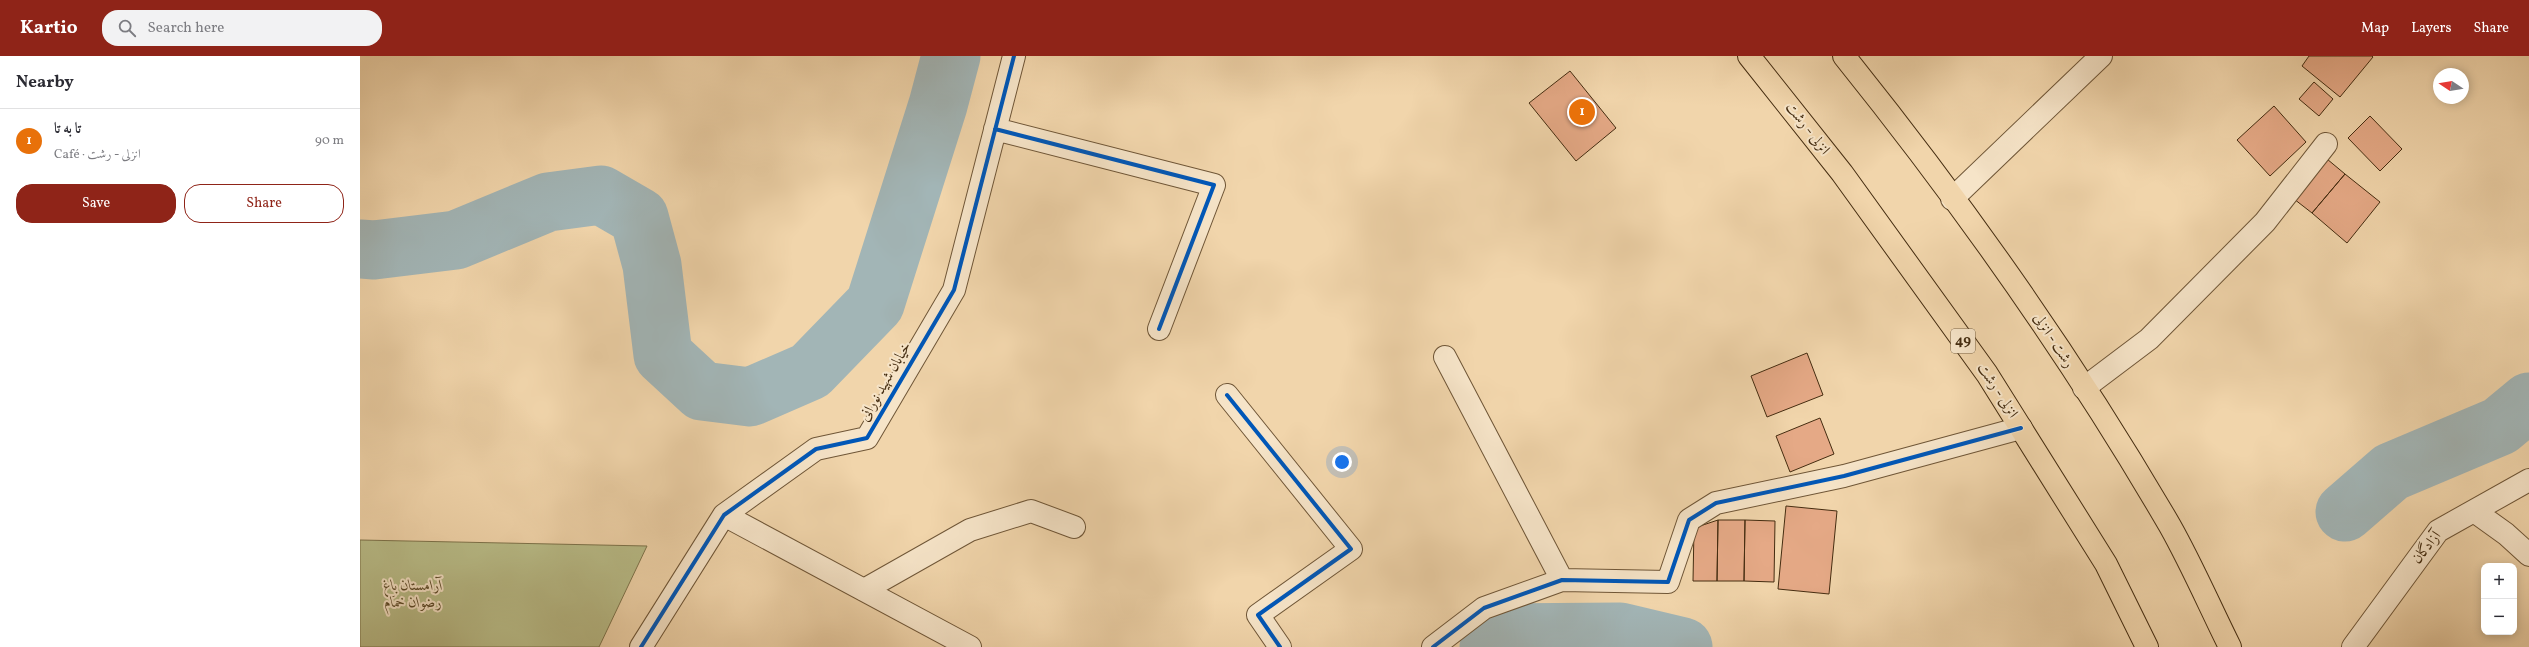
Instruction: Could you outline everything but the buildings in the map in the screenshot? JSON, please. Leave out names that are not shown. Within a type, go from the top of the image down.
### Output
[{"type":"highway","name":"انزلی - رشت","points":[[1749,56],[1846,180],[1987,374],[2106,564],[2147,647]]},
{"type":"highway","name":"رشت - انزلی","points":[[1844,56],[1901,128],[2049,332],[2171,527],[2230,647]]},
{"type":"street","name":"خیابان شهید نورانی","points":[[641,647],[724,515],[816,449],[866,438],[954,290],[1014,56]]},
{"type":"street","points":[[1952,199],[2101,56]]},
{"type":"street","points":[[995,129],[1214,185],[1159,330]]},
{"type":"street","points":[[2084,388],[2149,339],[2265,222],[2326,144]]},
{"type":"street","points":[[1445,357],[1562,580]]},
{"type":"street","points":[[1227,395],[1351,549],[1258,615],[1280,647]]},
{"type":"street","points":[[1433,647],[1484,608],[1562,580],[1668,582],[1689,520],[1716,503],[1844,476],[2021,428]]},
{"type":"street","name":"آزادگان","points":[[2353,647],[2438,531],[2529,480]]},
{"type":"street","points":[[2474,510],[2506,534],[2529,554]]},
{"type":"street","points":[[864,590],[970,530],[1031,511],[1074,527]]},
{"type":"street","points":[[724,515],[970,647]]},
{"type":"green space","name":"آرامستان باغ رضوان خمام","points":[[360,540],[647,546],[599,647],[360,647]]},
{"type":"waterway","points":[[360,249],[374,250],[456,240],[548,202],[601,195],[639,217],[652,265],[663,355],[702,391],[750,397],[810,371],[875,304],[938,105],[951,56]]},
{"type":"waterway","points":[[2345,512],[2391,472],[2500,426],[2529,402]]},
{"type":"waterway","points":[[1489,647],[1506,633],[1620,632],[1683,647]]},
{"type":"cycle path","points":[[641,647],[724,515],[816,449],[867,438],[954,290],[1014,56]]},
{"type":"cycle path","points":[[995,129],[1214,185],[1159,329]]},
{"type":"cycle path","points":[[1227,395],[1351,549],[1258,615],[1280,647]]},
{"type":"cycle path","points":[[1433,647],[1484,608],[1562,580],[1668,582],[1689,520],[1716,503],[1844,476],[2021,428]]},
{"type":"place","name":"تا به تا","points":[[1582,112]]}]
